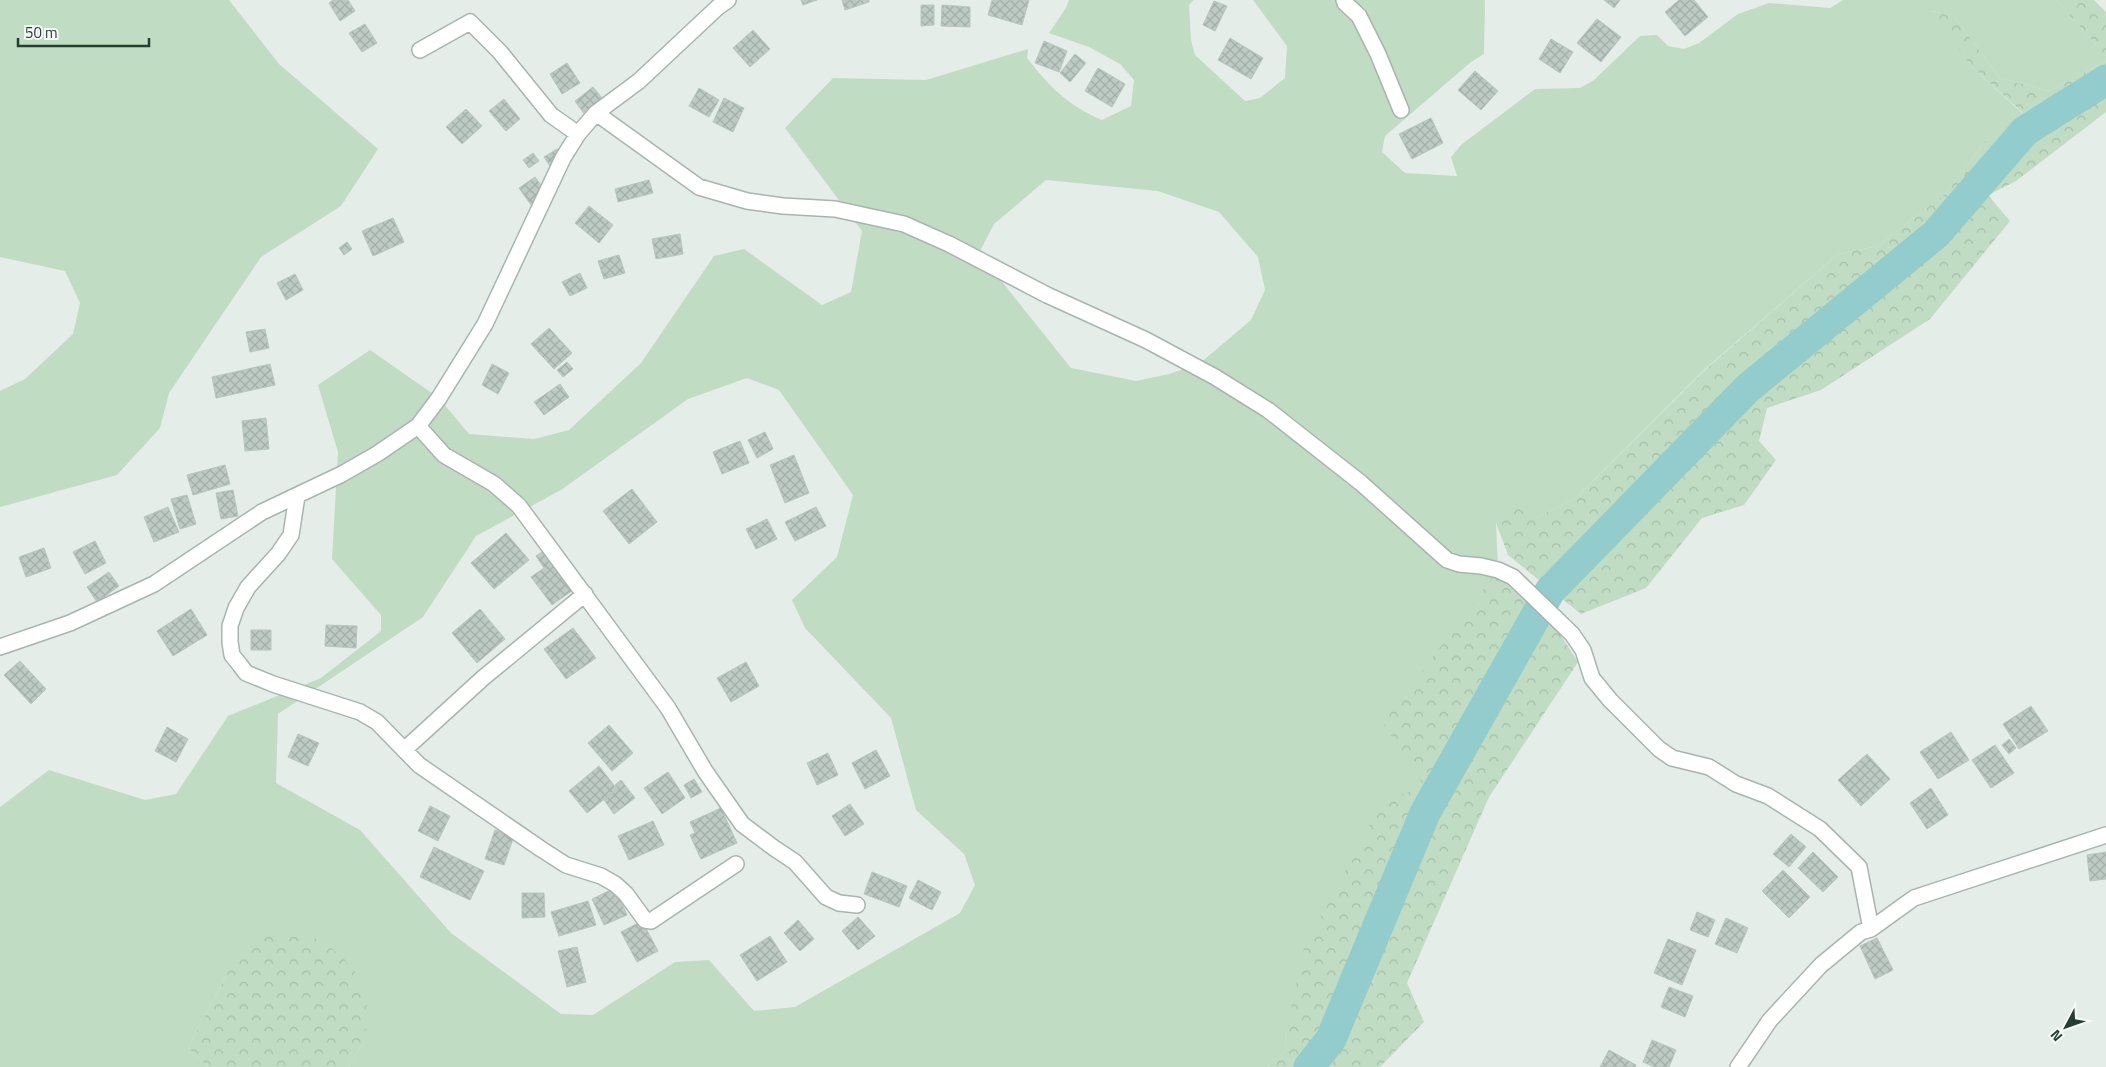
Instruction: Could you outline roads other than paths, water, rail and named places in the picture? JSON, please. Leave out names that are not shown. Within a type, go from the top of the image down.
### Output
[{"type":"street","points":[[0,647],[70,624],[154,584],[262,512],[377,454],[418,426],[439,398],[485,324],[563,158],[578,134],[596,113],[639,81],[718,7],[728,0]]},
{"type":"street","points":[[1344,0],[1344,4],[1359,16],[1378,54],[1401,110]]},
{"type":"street","points":[[420,50],[470,22],[500,52],[551,115],[578,134]]},
{"type":"street","points":[[596,113],[699,187],[747,201],[783,206],[835,209],[904,224],[950,244],[1047,295],[1146,340],[1215,377],[1268,410],[1361,482],[1447,560],[1459,564],[1498,570],[1513,577],[1572,634],[1583,650],[1592,678],[1610,700],[1659,749],[1672,758],[1709,766],[1736,784],[1768,796],[1820,829],[1859,867],[1871,929]]},
{"type":"street","points":[[418,426],[444,455],[494,484],[519,506],[668,708],[705,771],[742,824],[795,862],[826,897],[839,903],[856,905]]},
{"type":"street","points":[[297,496],[291,535],[278,554],[248,587],[236,608],[230,626],[232,655],[246,673],[273,684],[360,712],[382,726],[420,765],[541,850],[566,865],[602,876],[614,884],[626,894],[645,920],[651,921],[736,864]]},
{"type":"street","points":[[404,750],[482,678],[585,594]]},
{"type":"street","points":[[1738,1067],[1770,1020],[1803,982],[1861,932],[1871,929],[1914,898],[2106,834]]},
{"type":"waterway","points":[[1309,1067],[1331,1039],[1425,813],[1550,591],[1748,388],[1936,234],[2025,131],[2106,80]]}]
